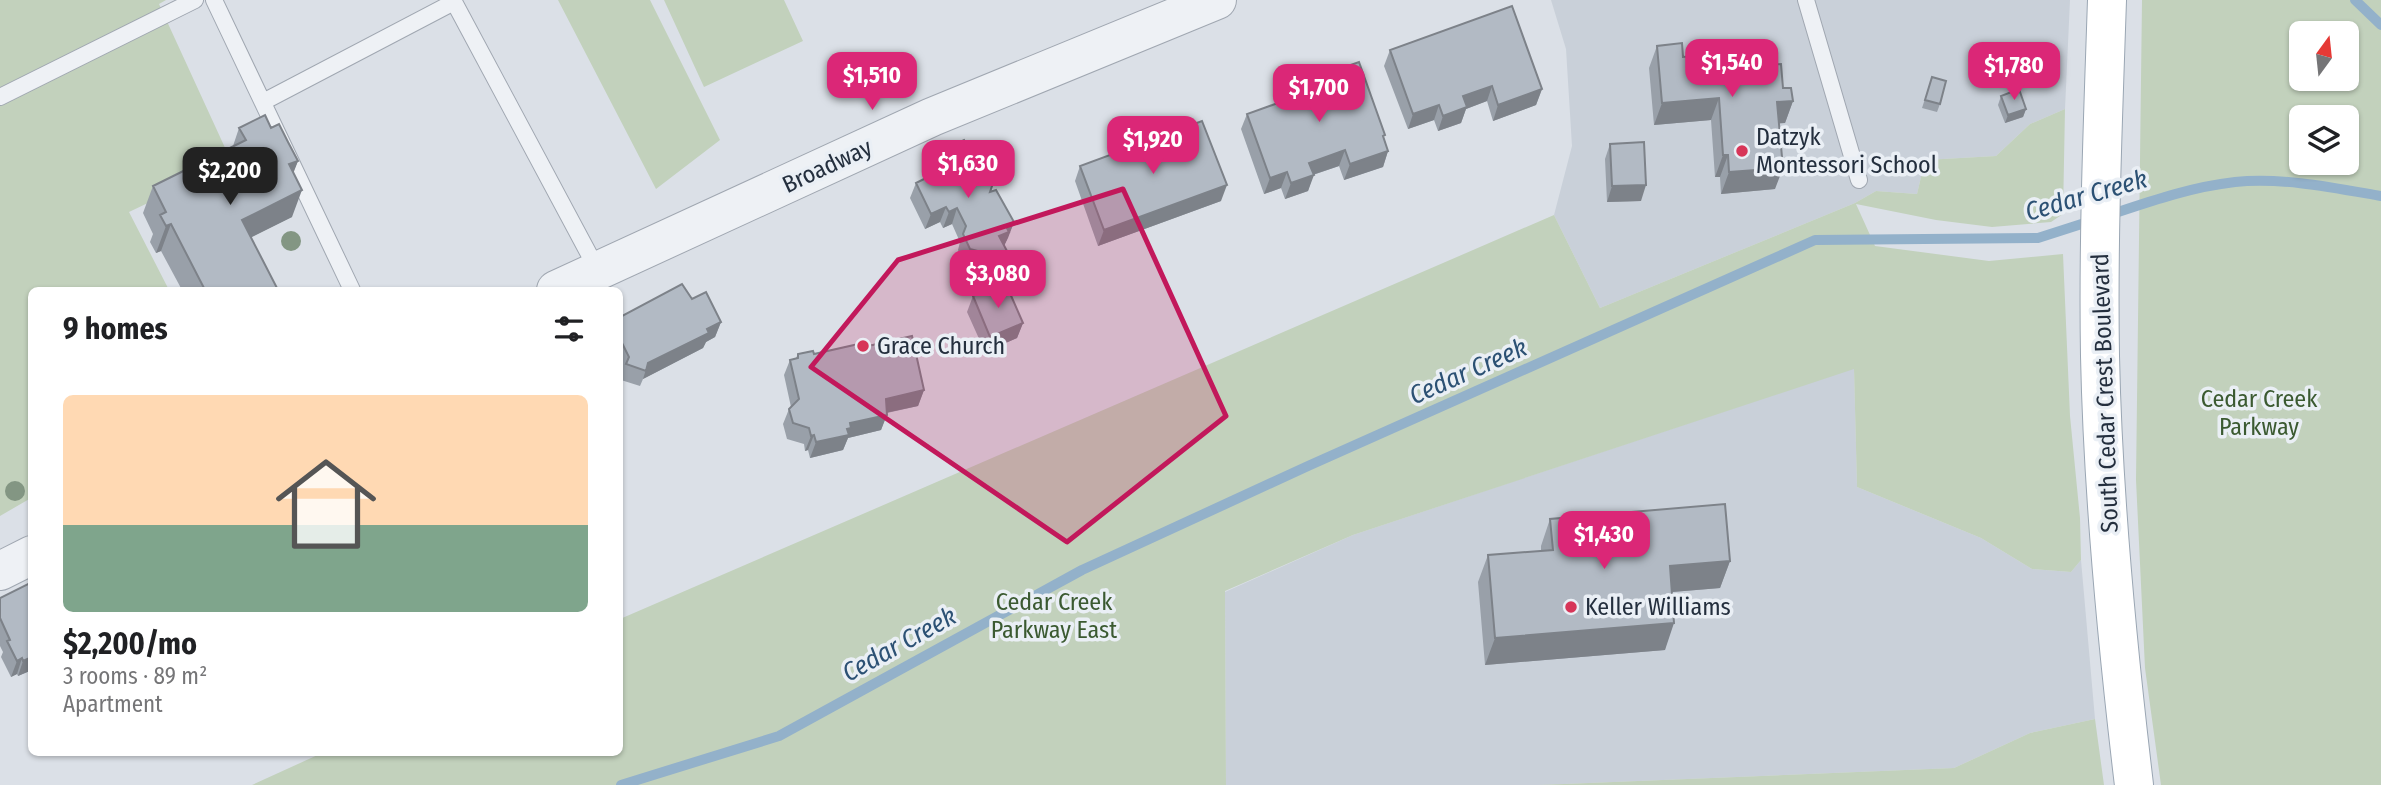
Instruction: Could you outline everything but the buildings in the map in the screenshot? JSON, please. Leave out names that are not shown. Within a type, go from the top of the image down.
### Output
[{"type":"main road","name":"South Cedar Crest Boulevard","points":[[2107,0],[2102,127],[2100,359],[2109,528],[2134,785]]},
{"type":"street","name":"Broadway","points":[[563,287],[932,117],[1217,0]]},
{"type":"street","points":[[0,571],[28,557]]},
{"type":"lane","points":[[0,97],[195,0]]},
{"type":"lane","points":[[214,0],[351,287]]},
{"type":"lane","points":[[1806,0],[1859,180]]},
{"type":"lane","points":[[262,103],[453,1],[598,271]]},
{"type":"highlighted area","points":[[1123,189],[1226,416],[1067,542],[811,367],[898,260]]},
{"type":"shaded area","points":[[1551,0],[2070,0],[2065,109],[2030,124],[1996,156],[1925,160],[1917,194],[1876,191],[1855,203],[1600,308],[1554,215],[1572,146],[1566,49]]},
{"type":"shaded area","points":[[1854,368],[1857,487],[1981,538],[2032,569],[2071,572],[2081,560],[2095,719],[2030,733],[1954,768],[1539,785],[1226,785],[1225,592],[1353,535]]},
{"type":"green space","points":[[0,0],[166,0],[159,4],[232,163],[129,212],[167,287],[28,287],[28,500],[0,516]]},
{"type":"green space","points":[[558,0],[650,0],[720,140],[656,189]]},
{"type":"green space","points":[[664,0],[784,0],[803,41],[704,87]]},
{"type":"green space","name":"Cedar Creek Parkway","points":[[2142,0],[2381,0],[2381,785],[2161,785],[2145,668],[2136,480]]},
{"type":"green space","name":"Cedar Creek Parkway East","points":[[2065,109],[2063,214],[2051,222],[1992,227],[1936,220],[1856,204],[1875,246],[1989,261],[2063,254],[2070,416],[2080,518],[2081,560],[2071,572],[2032,569],[1981,538],[1857,487],[1854,369],[1353,535],[1225,591],[1226,785],[252,785],[315,756],[623,756],[623,618],[1554,215],[1600,308],[1855,203],[1876,191],[1917,194],[1925,160],[1996,156],[2030,124]]},
{"type":"green space","points":[[2095,719],[2104,785],[1539,785],[1954,768],[2030,733]]},
{"type":"waterway","points":[[2355,0],[2381,25]]},
{"type":"waterway","name":"Cedar Creek","points":[[2109,215],[2187,191],[2235,182],[2290,182],[2381,196]]},
{"type":"waterway","name":"Cedar Creek","points":[[621,785],[779,736],[1082,570],[1815,240],[2038,238],[2094,220]]},
{"type":"place","name":"Datzyk Montessori School","points":[[1742,151]]},
{"type":"place","name":"Grace Church","points":[[863,346]]},
{"type":"place","name":"Keller Williams","points":[[1571,607]]}]
